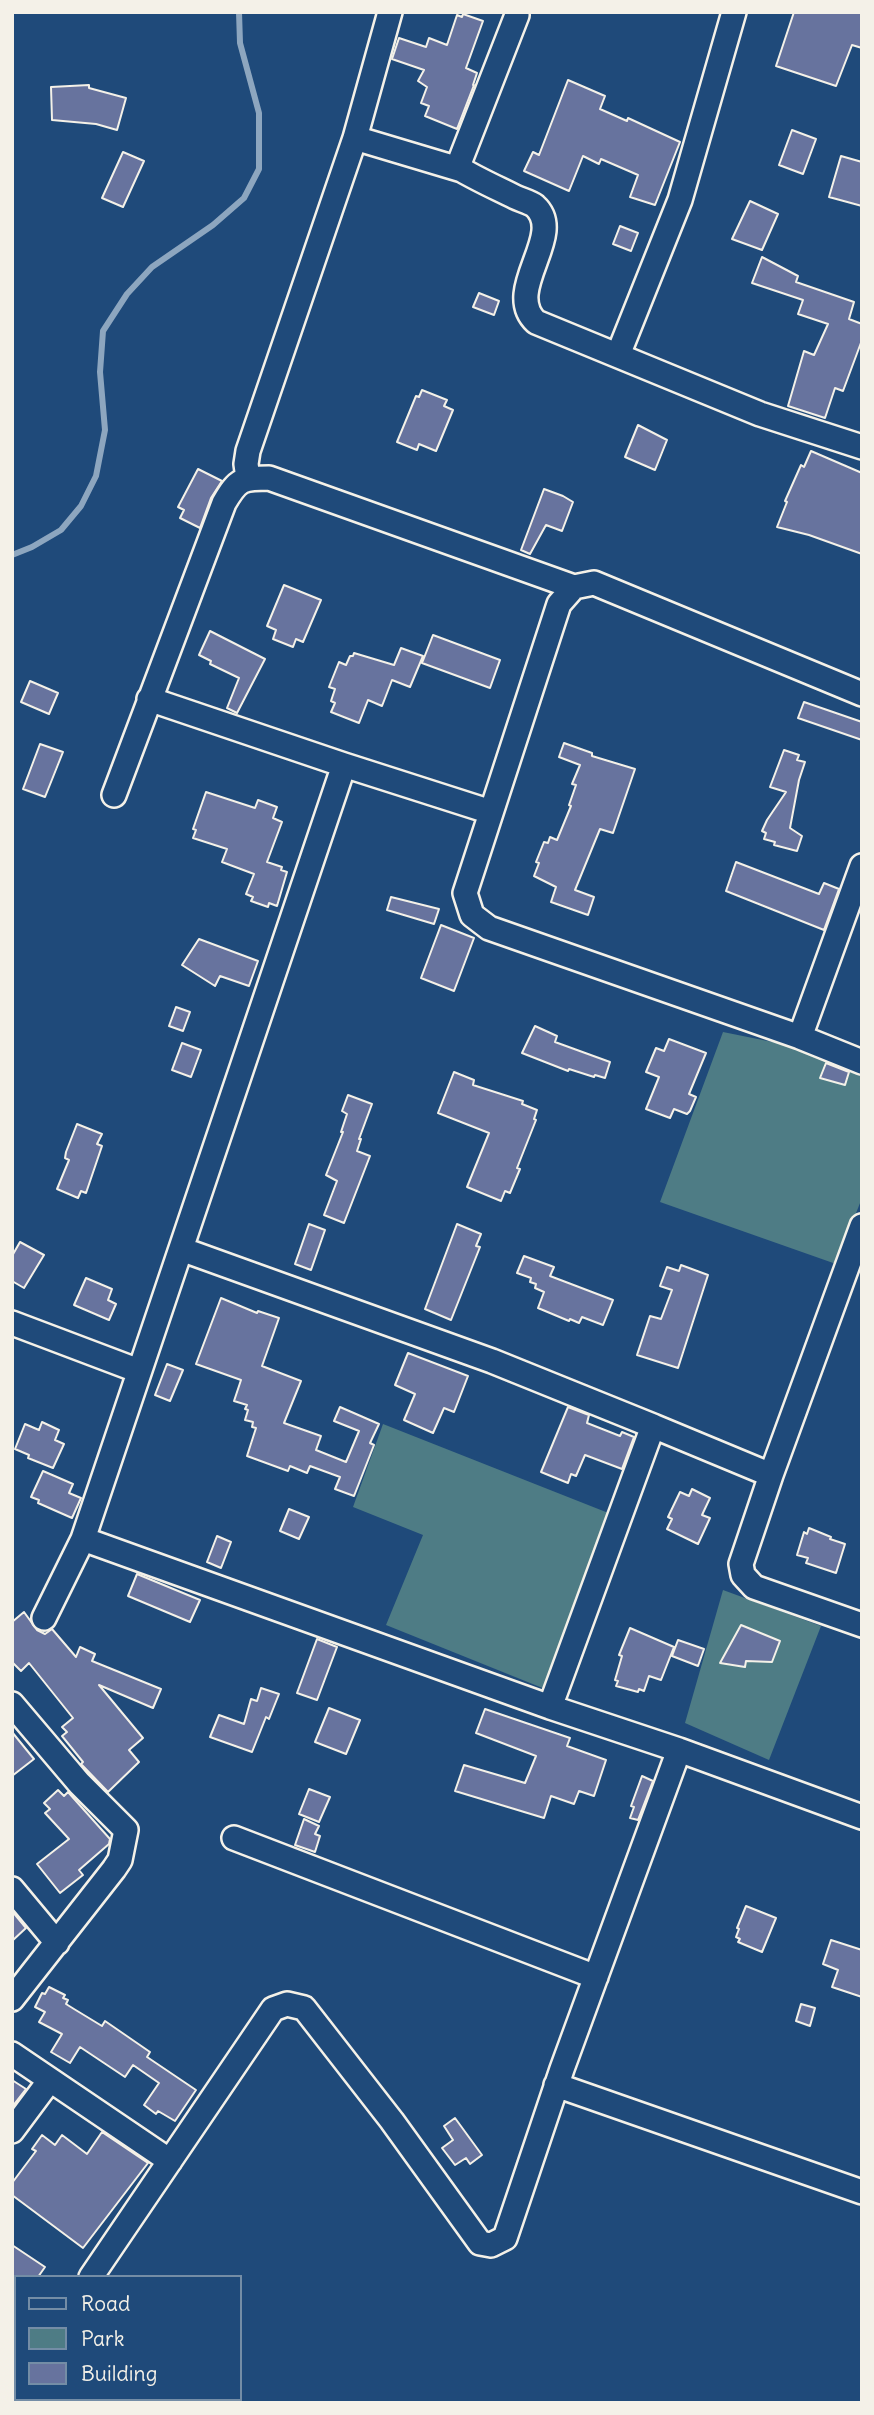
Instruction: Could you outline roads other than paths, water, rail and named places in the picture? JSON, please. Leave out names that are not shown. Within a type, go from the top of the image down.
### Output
[{"type":"street","points":[[248,478],[248,451],[355,138],[390,12]]},
{"type":"street","points":[[618,355],[680,200],[734,12]]},
{"type":"street","points":[[462,170],[460,161],[517,15]]},
{"type":"street","points":[[355,138],[462,170],[534,206],[542,217],[544,232],[524,297],[526,313],[536,322],[760,414],[862,447]]},
{"type":"street","points":[[114,795],[223,503],[235,484],[248,478],[270,478],[573,587],[594,583],[862,694]]},
{"type":"street","points":[[573,587],[559,604],[465,893],[472,915],[489,928],[800,1037],[862,1062]]},
{"type":"street","points":[[149,699],[491,812]]},
{"type":"street","points":[[44,1618],[83,1539],[344,765]]},
{"type":"street","points":[[800,1037],[862,866]]},
{"type":"street","points":[[862,1226],[741,1564],[743,1576],[754,1587],[862,1625]]},
{"type":"street","points":[[181,1250],[492,1361],[771,1475]]},
{"type":"street","points":[[12,1323],[139,1371]]},
{"type":"street","points":[[550,1707],[653,1426]]},
{"type":"street","points":[[83,1539],[862,1817]]},
{"type":"street","points":[[12,1704],[79,1783],[126,1830],[120,1860],[114,1869],[12,1999]]},
{"type":"street","points":[[92,2275],[273,2008],[287,2004],[304,2008],[392,2121],[480,2243],[491,2245],[505,2238],[556,2085],[680,1750]]},
{"type":"street","points":[[234,1838],[596,1978]]},
{"type":"street","points":[[12,1889],[57,1943]]},
{"type":"street","points":[[12,2054],[170,2161]]},
{"type":"street","points":[[12,2131],[50,2080]]},
{"type":"street","points":[[556,2085],[862,2192]]},
{"type":"waterway","points":[[12,555],[61,530],[81,506],[96,476],[105,430],[100,372],[103,331],[127,294],[152,267],[213,225],[244,198],[259,169],[259,113],[240,43],[239,12]]}]
